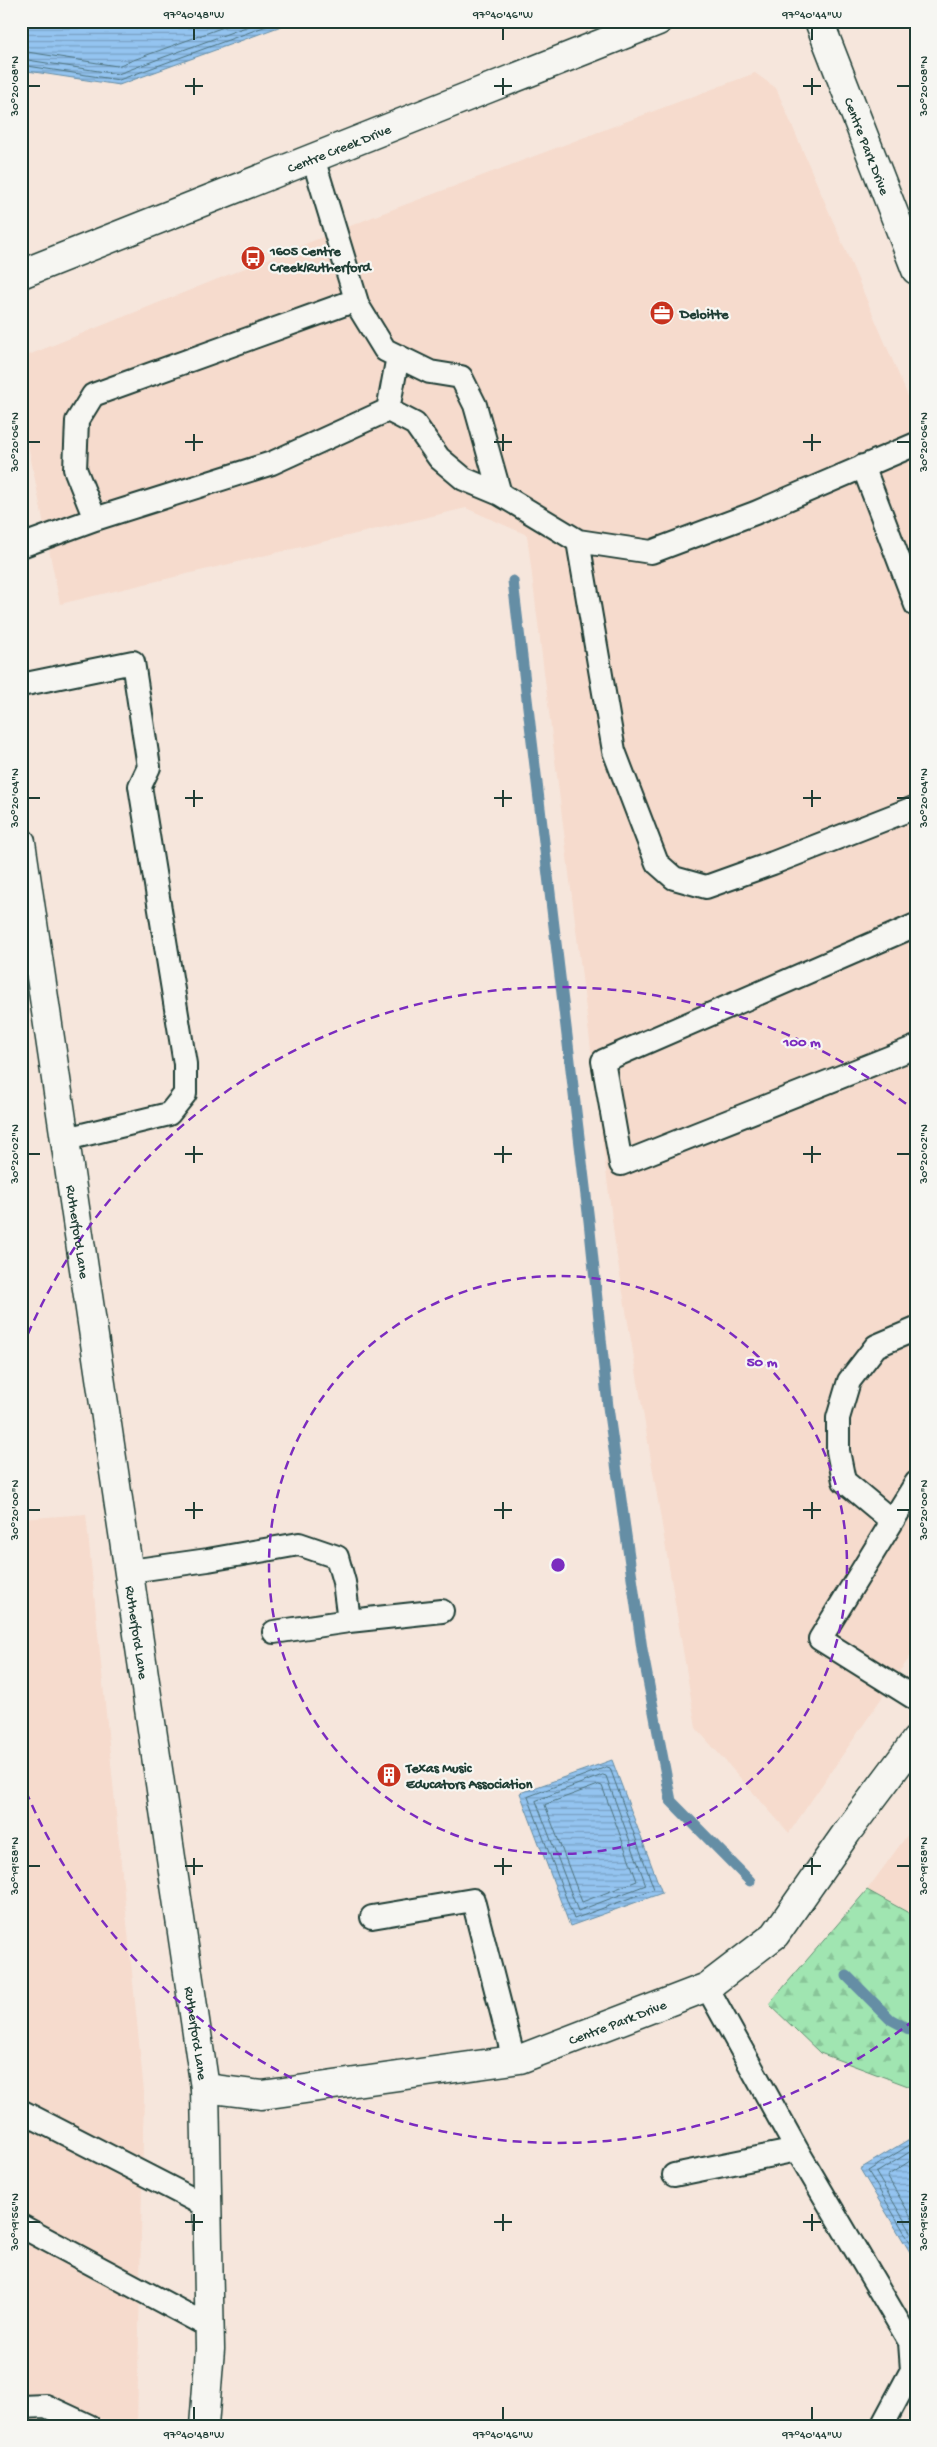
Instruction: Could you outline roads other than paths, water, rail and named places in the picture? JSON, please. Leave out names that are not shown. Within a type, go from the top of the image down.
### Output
[{"type":"street","name":"Centre Creek Drive","points":[[21,274],[658,21]]},
{"type":"street","name":"Centre Park Drive","points":[[819,21],[916,270]]},
{"type":"street","name":"Rutherford Lane","points":[[21,842],[27,908],[66,1139],[205,2088],[210,2328],[204,2426]]},
{"type":"street","name":"Centre Park Drive","points":[[205,2088],[262,2095],[514,2060],[707,1987],[775,1935],[847,1832],[916,1740]]},
{"type":"lane","points":[[313,158],[356,300],[385,350],[430,372],[461,377],[476,405],[500,494]]},
{"type":"lane","points":[[95,519],[75,468],[77,421],[93,395],[356,300]]},
{"type":"lane","points":[[388,410],[398,356]]},
{"type":"lane","points":[[21,546],[95,519],[272,463],[388,410]]},
{"type":"lane","points":[[388,410],[415,424],[439,458],[464,479],[500,494],[578,541],[651,552],[755,513],[916,444]]},
{"type":"lane","points":[[863,466],[916,605]]},
{"type":"lane","points":[[578,541],[614,751],[657,863],[674,878],[706,887],[783,860],[916,807]]},
{"type":"lane","points":[[21,685],[133,662],[149,766],[140,786],[185,1064],[185,1094],[169,1114],[66,1139]]},
{"type":"lane","points":[[916,925],[603,1061],[621,1164],[916,1047]]},
{"type":"lane","points":[[892,1521],[844,1481],[838,1451],[838,1418],[849,1381],[876,1346],[916,1329]]},
{"type":"lane","points":[[916,1483],[820,1639],[916,1698]]},
{"type":"lane","points":[[130,1571],[299,1544],[337,1557],[344,1582],[349,1621]]},
{"type":"lane","points":[[274,1632],[349,1621],[442,1611]]},
{"type":"lane","points":[[372,1917],[473,1900],[514,2060]]},
{"type":"lane","points":[[707,1987],[797,2150],[910,2342],[912,2370],[882,2426]]},
{"type":"lane","points":[[21,2111],[208,2207]]},
{"type":"lane","points":[[674,2175],[797,2150]]},
{"type":"lane","points":[[21,2226],[210,2328]]},
{"type":"lane","points":[[21,2407],[46,2406],[89,2426]]},
{"type":"water","points":[[21,21],[295,21],[119,85],[21,70]]},
{"type":"water","points":[[612,1760],[662,1893],[570,1926],[520,1793]]},
{"type":"water","points":[[916,2135],[916,2262],[860,2169]]},
{"type":"waterway","points":[[513,581],[589,1221],[608,1407],[642,1649],[671,1801],[750,1881]]},
{"type":"waterway","points":[[847,1976],[890,2019],[916,2033]]},
{"type":"place","name":"1605 Centre Creek/Rutherford","points":[[253,258]]},
{"type":"place","name":"Deloitte","points":[[662,313]]},
{"type":"place","name":"Texas Music Educators Association","points":[[389,1775]]}]
